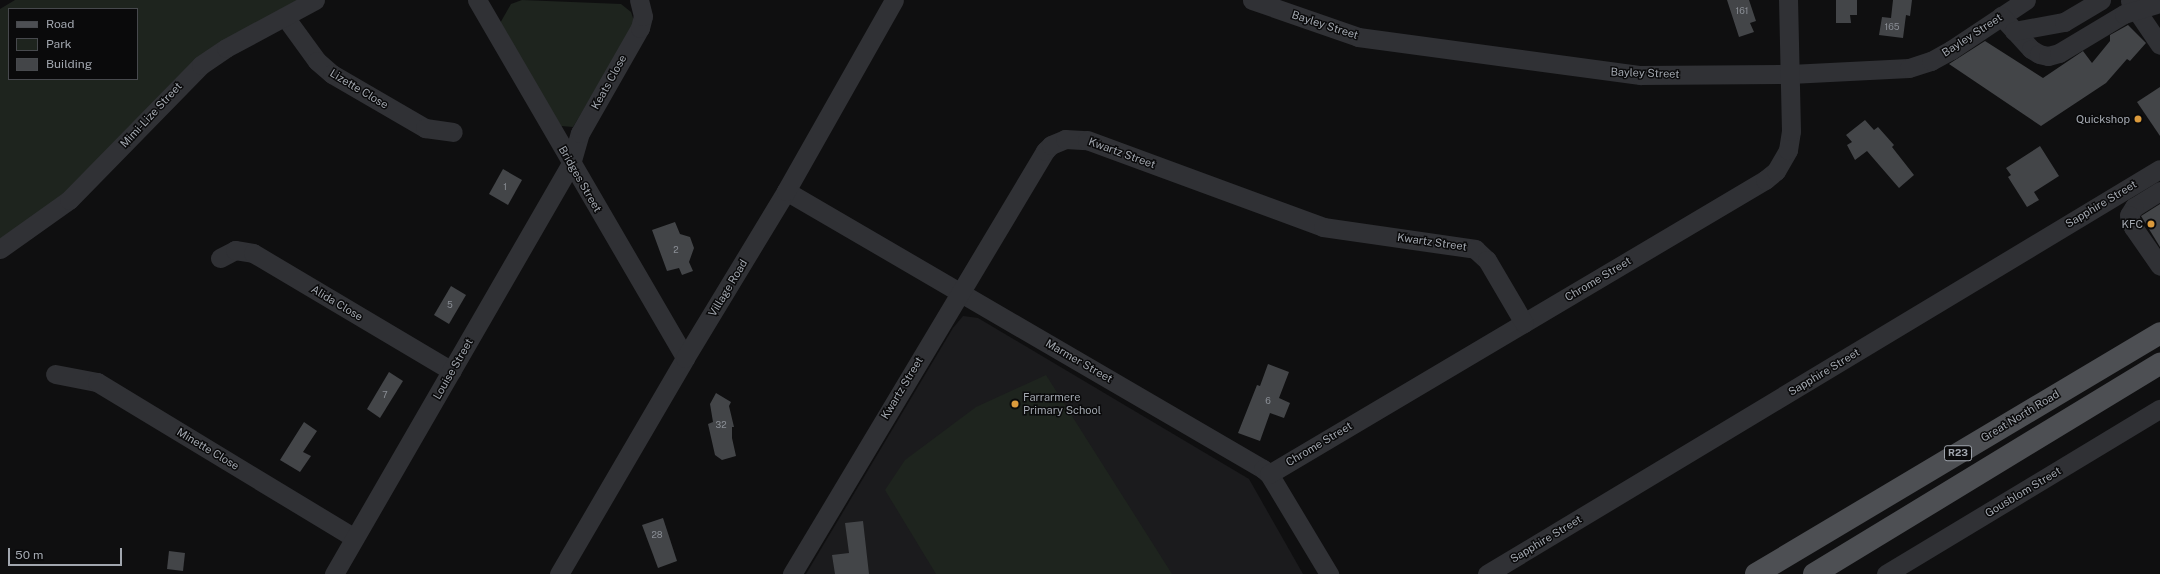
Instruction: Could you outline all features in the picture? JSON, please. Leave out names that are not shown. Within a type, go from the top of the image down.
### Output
[{"type":"main road","name":"Great North Road","points":[[1756,574],[2160,333]]},
{"type":"main road","name":"R23","points":[[1814,574],[2160,364]]},
{"type":"street","name":"Mimi-Lize Street","points":[[0,249],[69,200],[201,65],[226,48],[315,0]]},
{"type":"street","name":"Bridges Street","points":[[477,0],[685,358]]},
{"type":"street","name":"Keats Close","points":[[571,164],[580,133],[640,28],[643,16],[639,0]]},
{"type":"street","name":"Village Road","points":[[559,574],[685,358],[786,191],[894,0]]},
{"type":"street","name":"Bayley Street","points":[[1252,0],[1358,37],[1606,72],[1640,75],[1790,74],[1887,71],[1919,66],[1951,50],[2026,0]]},
{"type":"street","name":"Chrome Street","points":[[1269,474],[1765,180],[1776,171],[1786,156],[1790,143],[1788,0]]},
{"type":"street","points":[[2014,32],[2064,22],[2101,0]]},
{"type":"street","points":[[2001,16],[2031,49],[2039,54],[2048,56],[2059,53],[2133,5],[2160,3]]},
{"type":"street","points":[[2133,5],[2160,45]]},
{"type":"street","name":"Lizette Close","points":[[285,17],[317,61],[332,74],[425,128],[453,132]]},
{"type":"street","name":"Kwartz Street","points":[[792,574],[959,292],[1045,151],[1051,145],[1065,139],[1079,138],[1323,227],[1475,249],[1487,260],[1524,322]]},
{"type":"street","name":"Louise Street","points":[[334,574],[571,164]]},
{"type":"street","name":"Sapphire Street","points":[[1488,574],[2160,169]]},
{"type":"street","name":"Marmer Street","points":[[786,191],[1164,410],[1269,474],[1329,574]]},
{"type":"street","points":[[2160,191],[2134,206],[2129,215],[2133,227],[2160,266]]},
{"type":"street","name":"Alida Close","points":[[220,258],[235,250],[253,252],[452,371]]},
{"type":"street","name":"Minette Close","points":[[55,374],[97,382],[355,538]]},
{"type":"street","name":"Gousblom Street","points":[[1886,574],[2160,409]]},
{"type":"shaded area","name":"Farrarmere Primary School","points":[[963,316],[978,318],[1249,479],[1303,574],[806,574],[953,328]]},
{"type":"green space","points":[[15,0],[312,0],[198,62],[93,171],[0,246],[0,9]]},
{"type":"green space","points":[[522,0],[621,4],[631,12],[635,24],[573,127],[561,126],[499,25],[511,4]]},
{"type":"green space","points":[[1046,375],[1172,574],[936,574],[885,490],[905,460],[976,407]]},
{"type":"building","points":[[1727,0],[1749,0],[1756,21],[1750,23],[1754,32],[1739,37]]},
{"type":"building","points":[[1836,0],[1857,0],[1857,15],[1850,15],[1851,23],[1836,23]]},
{"type":"building","points":[[1893,0],[1912,0],[1910,16],[1906,15],[1903,38],[1879,35],[1882,17],[1891,18]]},
{"type":"building","points":[[2128,25],[2146,43],[2130,61],[2127,59],[2106,83],[2041,126],[1949,64],[1985,41],[2043,78],[2083,51],[2092,63],[2110,41],[2110,35]]},
{"type":"building","points":[[2160,87],[2160,136],[2137,102]]},
{"type":"building","points":[[1865,120],[1874,130],[1878,127],[1894,145],[1892,147],[1914,175],[1899,188],[1867,151],[1855,160],[1847,145],[1852,142],[1846,135]]},
{"type":"building","points":[[2040,146],[2059,176],[2034,192],[2039,200],[2027,207],[2008,177],[2011,175],[2006,168]]},
{"type":"building","points":[[503,169],[522,180],[508,205],[489,194]]},
{"type":"building","points":[[2160,204],[2160,247],[2141,216]]},
{"type":"building","points":[[675,222],[680,234],[690,237],[694,248],[689,262],[693,271],[682,275],[679,268],[667,271],[652,230]]},
{"type":"building","points":[[451,286],[466,295],[449,324],[434,315]]},
{"type":"building","points":[[1268,364],[1289,372],[1279,398],[1290,403],[1284,418],[1270,413],[1260,441],[1238,433],[1257,385],[1260,386]]},
{"type":"building","points":[[389,372],[403,381],[380,418],[367,409]]},
{"type":"building","points":[[716,393],[731,402],[729,406],[734,427],[732,427],[732,438],[736,456],[722,460],[715,455],[708,424],[713,422],[710,404]]},
{"type":"building","points":[[304,422],[317,431],[303,452],[311,456],[300,472],[280,460]]},
{"type":"building","points":[[663,518],[677,561],[658,568],[642,525]]},
{"type":"building","points":[[863,521],[869,574],[835,574],[832,555],[849,553],[845,523]]},
{"type":"building","points":[[169,551],[185,553],[183,571],[167,569]]},
{"type":"place","name":"Quickshop","points":[[2138,119]]},
{"type":"place","name":"KFC","points":[[2151,224]]},
{"type":"place","name":"Farrarmere Primary School","points":[[1015,404]]}]
